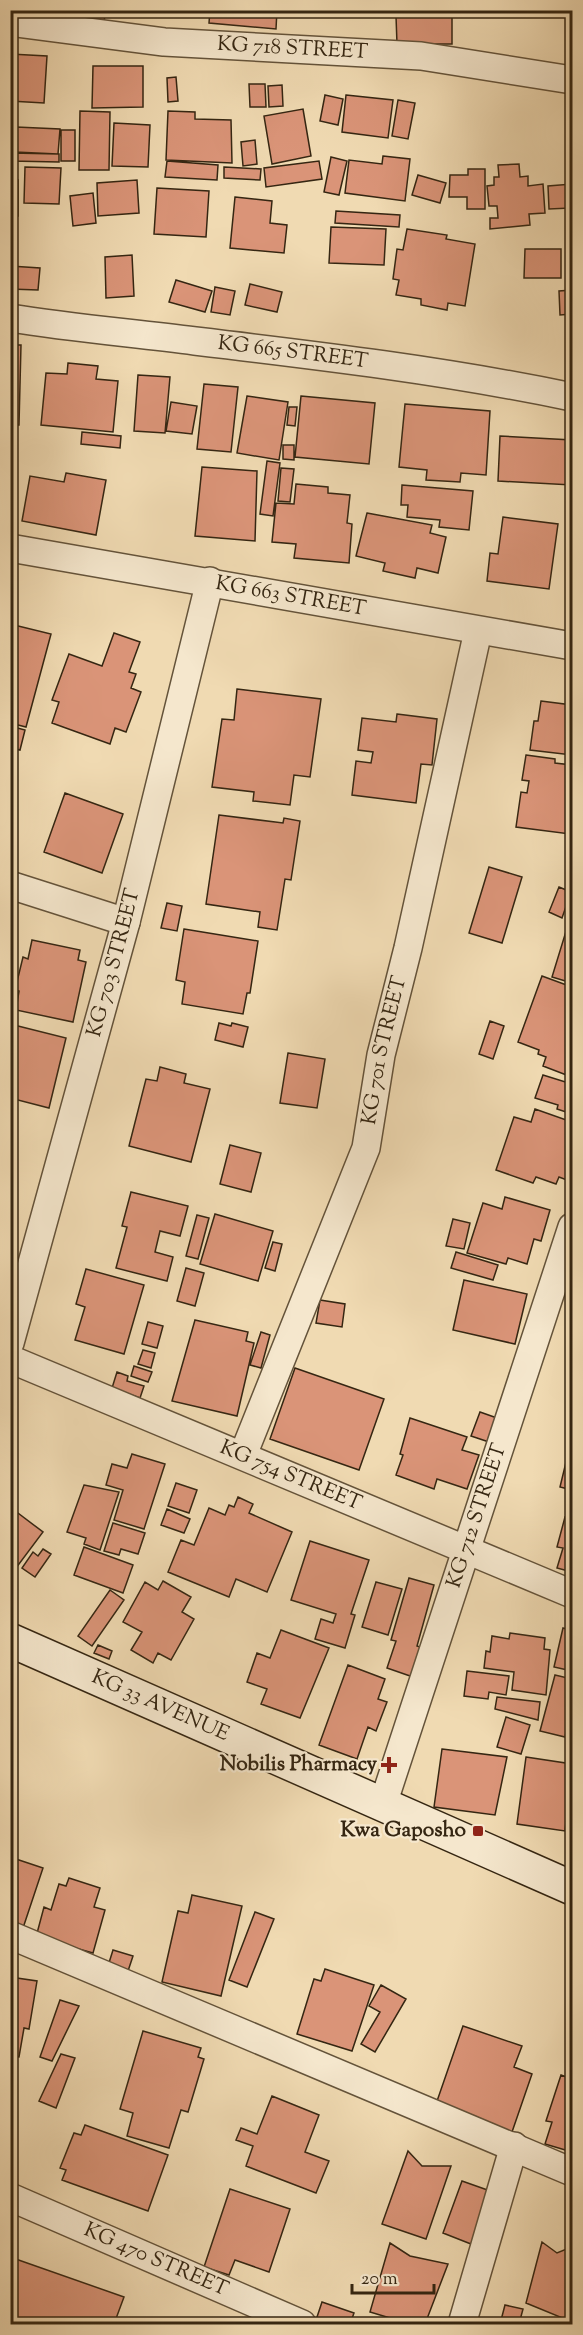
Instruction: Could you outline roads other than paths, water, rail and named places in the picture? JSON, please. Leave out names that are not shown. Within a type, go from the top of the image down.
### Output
[{"type":"main road","name":"KG 33 AVENUE","points":[[10,1640],[573,1888]]},
{"type":"street","name":"KG 718 STREET","points":[[10,22],[164,42],[421,56],[573,80]]},
{"type":"street","name":"KG 665 STREET","points":[[10,318],[471,376],[573,397]]},
{"type":"street","name":"KG 663 STREET","points":[[10,548],[573,646]]},
{"type":"street","name":"KG 703 STREET","points":[[10,1343],[126,922],[210,581]]},
{"type":"street","name":"KG 701 STREET","points":[[243,1455],[366,1148],[381,1055],[408,948],[478,631]]},
{"type":"street","points":[[10,885],[126,922]]},
{"type":"street","name":"KG 712 STREET","points":[[382,1804],[573,1227]]},
{"type":"street","name":"KG 754 STREET","points":[[10,1359],[573,1594]]},
{"type":"street","points":[[10,1935],[573,2172]]},
{"type":"street","points":[[462,2325],[514,2146]]},
{"type":"street","name":"KG 470 STREET","points":[[10,2197],[302,2325]]},
{"type":"place","name":"Nobilis Pharmacy","points":[[389,1765]]},
{"type":"place","name":"Kwa Gaposho","points":[[478,1831]]}]
